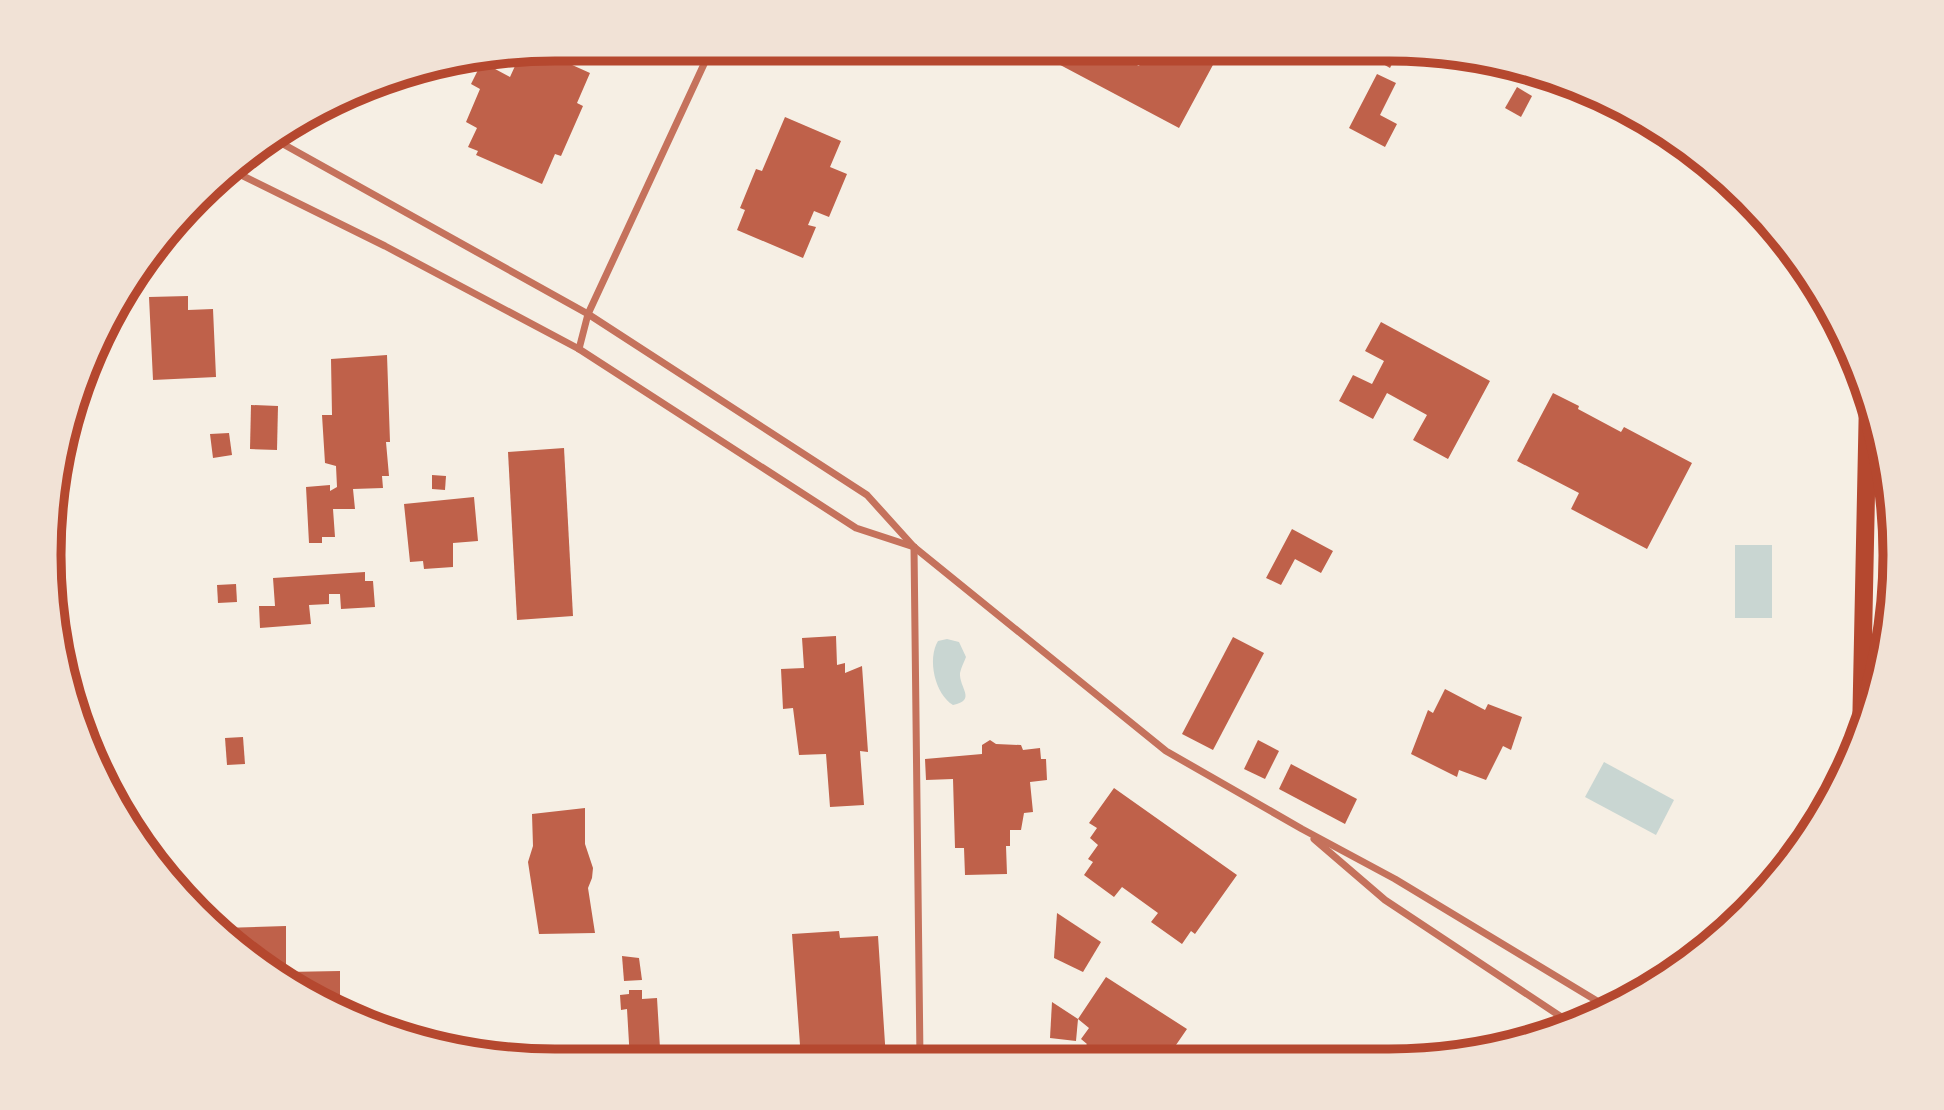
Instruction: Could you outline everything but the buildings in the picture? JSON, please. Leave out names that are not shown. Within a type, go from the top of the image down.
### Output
[{"type":"main road","points":[[1862,698],[1867,433]]},
{"type":"street","points":[[579,349],[588,314],[705,61]]},
{"type":"street","points":[[282,143],[588,314],[867,495],[915,547],[1166,751],[1395,879],[1598,1002]]},
{"type":"street","points":[[240,175],[385,246],[579,349],[856,528],[915,547]]},
{"type":"street","points":[[915,547],[920,1049]]},
{"type":"street","points":[[1303,829],[1385,900],[1562,1017]]},
{"type":"shaded area","points":[[1735,545],[1772,545],[1772,618],[1735,618]]},
{"type":"shaded area","points":[[947,639],[959,642],[966,657],[960,673],[965,697],[960,703],[953,705],[937,685],[933,666],[938,641]]},
{"type":"shaded area","points":[[1604,762],[1674,800],[1656,835],[1585,797]]}]
